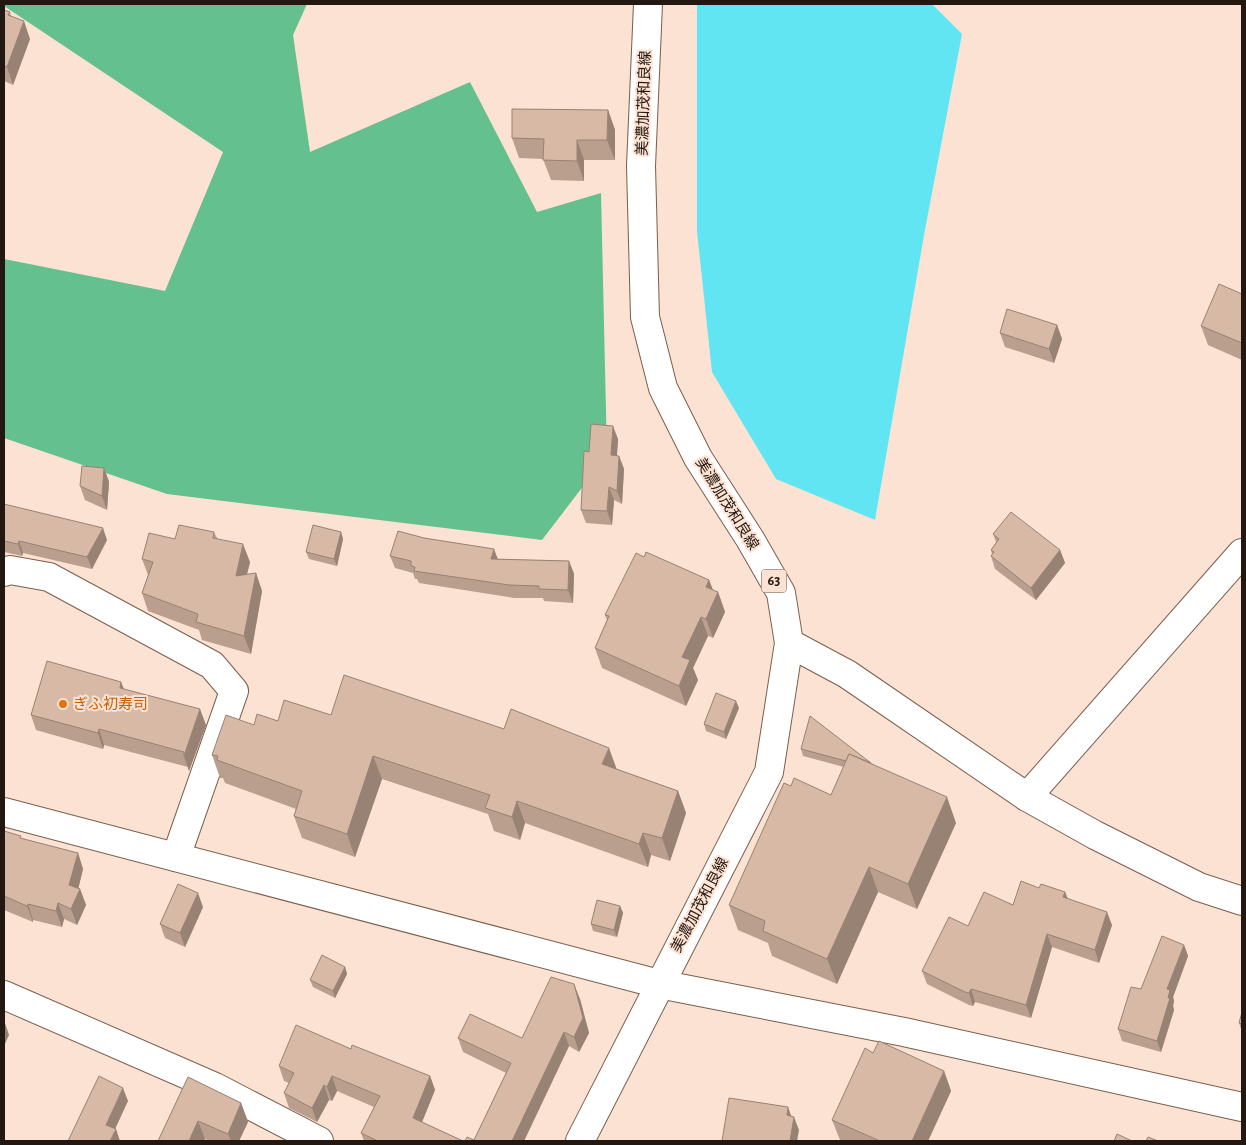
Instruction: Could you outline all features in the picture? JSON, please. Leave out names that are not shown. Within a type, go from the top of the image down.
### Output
[{"type":"street","name":"美濃加茂和良線","points":[[580,1141],[769,772],[789,643],[781,593],[750,539],[698,458],[663,388],[644,317],[641,166],[648,4]]},
{"type":"street","points":[[1027,797],[1242,553]]},
{"type":"street","points":[[4,572],[10,570],[49,577],[212,665],[234,691],[176,857]]},
{"type":"street","points":[[789,643],[847,674],[1027,797],[1095,835],[1199,887],[1242,901]]},
{"type":"street","points":[[4,812],[659,984],[914,1034],[1242,1106]]},
{"type":"street","points":[[4,995],[215,1087],[319,1141]]},
{"type":"green space","points":[[4,4],[307,4],[293,35],[310,152],[470,82],[537,212],[601,193],[607,455],[542,540],[167,494],[4,438],[4,259],[165,291],[223,152],[4,6]]},
{"type":"water","points":[[697,4],[932,4],[962,34],[924,235],[875,520],[776,479],[712,372],[697,231]]},
{"type":"building","points":[[4,10],[10,12],[8,15],[24,21],[7,67],[4,66]]},
{"type":"building","points":[[512,109],[608,110],[607,140],[577,140],[577,161],[543,160],[544,139],[512,138]]},
{"type":"building","points":[[1219,284],[1242,294],[1242,343],[1201,326]]},
{"type":"building","points":[[1007,309],[1057,325],[1049,349],[1000,333]]},
{"type":"building","points":[[591,424],[613,426],[611,455],[619,456],[617,491],[609,487],[607,511],[581,510],[584,451],[589,452]]},
{"type":"building","points":[[82,466],[104,468],[102,496],[80,486]]},
{"type":"building","points":[[4,504],[103,528],[87,557],[19,541],[18,544],[4,541]]},
{"type":"building","points":[[1011,512],[1060,550],[1031,588],[991,556],[994,552],[991,550],[999,539],[993,534]]},
{"type":"building","points":[[179,525],[214,532],[213,538],[243,544],[236,576],[256,573],[244,636],[196,622],[198,614],[142,593],[153,562],[142,559],[149,533],[175,539]]},
{"type":"building","points":[[313,525],[341,532],[334,559],[306,552]]},
{"type":"building","points":[[398,531],[424,538],[494,549],[491,559],[569,561],[568,590],[539,589],[539,586],[509,585],[414,571],[415,567],[411,566],[411,561],[390,556]]},
{"type":"building","points":[[646,552],[709,580],[706,587],[718,592],[706,619],[701,617],[682,657],[690,660],[679,686],[595,648],[609,616],[605,615],[636,553],[644,557]]},
{"type":"building","points":[[47,661],[121,682],[120,688],[200,709],[184,756],[184,752],[99,729],[98,733],[31,715]]},
{"type":"building","points":[[344,675],[504,729],[511,709],[609,748],[602,764],[678,791],[662,838],[643,833],[639,844],[517,801],[512,817],[485,808],[490,795],[373,756],[347,834],[294,816],[302,791],[217,760],[218,756],[212,755],[226,715],[254,725],[257,714],[278,721],[284,700],[331,715]]},
{"type":"building","points":[[716,693],[736,701],[724,732],[704,724]]},
{"type":"building","points":[[810,716],[871,763],[849,754],[846,761],[801,749]]},
{"type":"building","points":[[849,754],[947,797],[908,884],[869,867],[827,959],[763,931],[765,921],[729,905],[784,783],[791,786],[794,778],[831,795]]},
{"type":"building","points":[[4,831],[21,836],[20,838],[78,853],[69,885],[80,889],[71,909],[58,903],[56,911],[28,904],[27,906],[4,896]]},
{"type":"building","points":[[1021,881],[1039,888],[1041,884],[1065,892],[1063,897],[1107,912],[1095,950],[1047,934],[1026,1005],[971,989],[969,993],[965,992],[922,971],[949,917],[968,926],[984,892],[1013,905]]},
{"type":"building","points":[[178,884],[198,893],[180,933],[160,924]]},
{"type":"building","points":[[597,900],[620,906],[614,930],[591,924]]},
{"type":"building","points":[[1162,936],[1184,945],[1167,989],[1170,990],[1168,998],[1170,998],[1157,1041],[1118,1029],[1131,987],[1141,989]]},
{"type":"building","points":[[322,955],[345,967],[333,991],[310,980]]},
{"type":"building","points":[[551,977],[574,984],[583,1018],[574,1037],[564,1032],[512,1141],[465,1141],[467,1137],[474,1140],[511,1063],[458,1038],[470,1014],[522,1038]]},
{"type":"building","points":[[1242,1012],[1242,1024],[1239,1023]]},
{"type":"building","points":[[296,1025],[351,1049],[352,1045],[430,1076],[413,1118],[463,1141],[378,1141],[361,1133],[380,1096],[332,1076],[327,1087],[324,1085],[312,1108],[284,1093],[294,1073],[279,1066]]},
{"type":"building","points":[[879,1041],[944,1071],[912,1141],[880,1141],[832,1120],[865,1048],[873,1053]]},
{"type":"building","points":[[99,1076],[123,1088],[106,1125],[116,1129],[110,1141],[68,1141]]},
{"type":"building","points":[[188,1077],[241,1103],[228,1134],[198,1121],[189,1141],[158,1141]]},
{"type":"building","points":[[729,1098],[788,1107],[787,1115],[794,1117],[790,1141],[722,1141]]},
{"type":"building","points":[[1117,1134],[1132,1141],[1114,1141]]},
{"type":"building","points":[[1148,1137],[1158,1141],[1146,1141]]},
{"type":"place","name":"ぎふ初寿司","points":[[63,704]]}]
